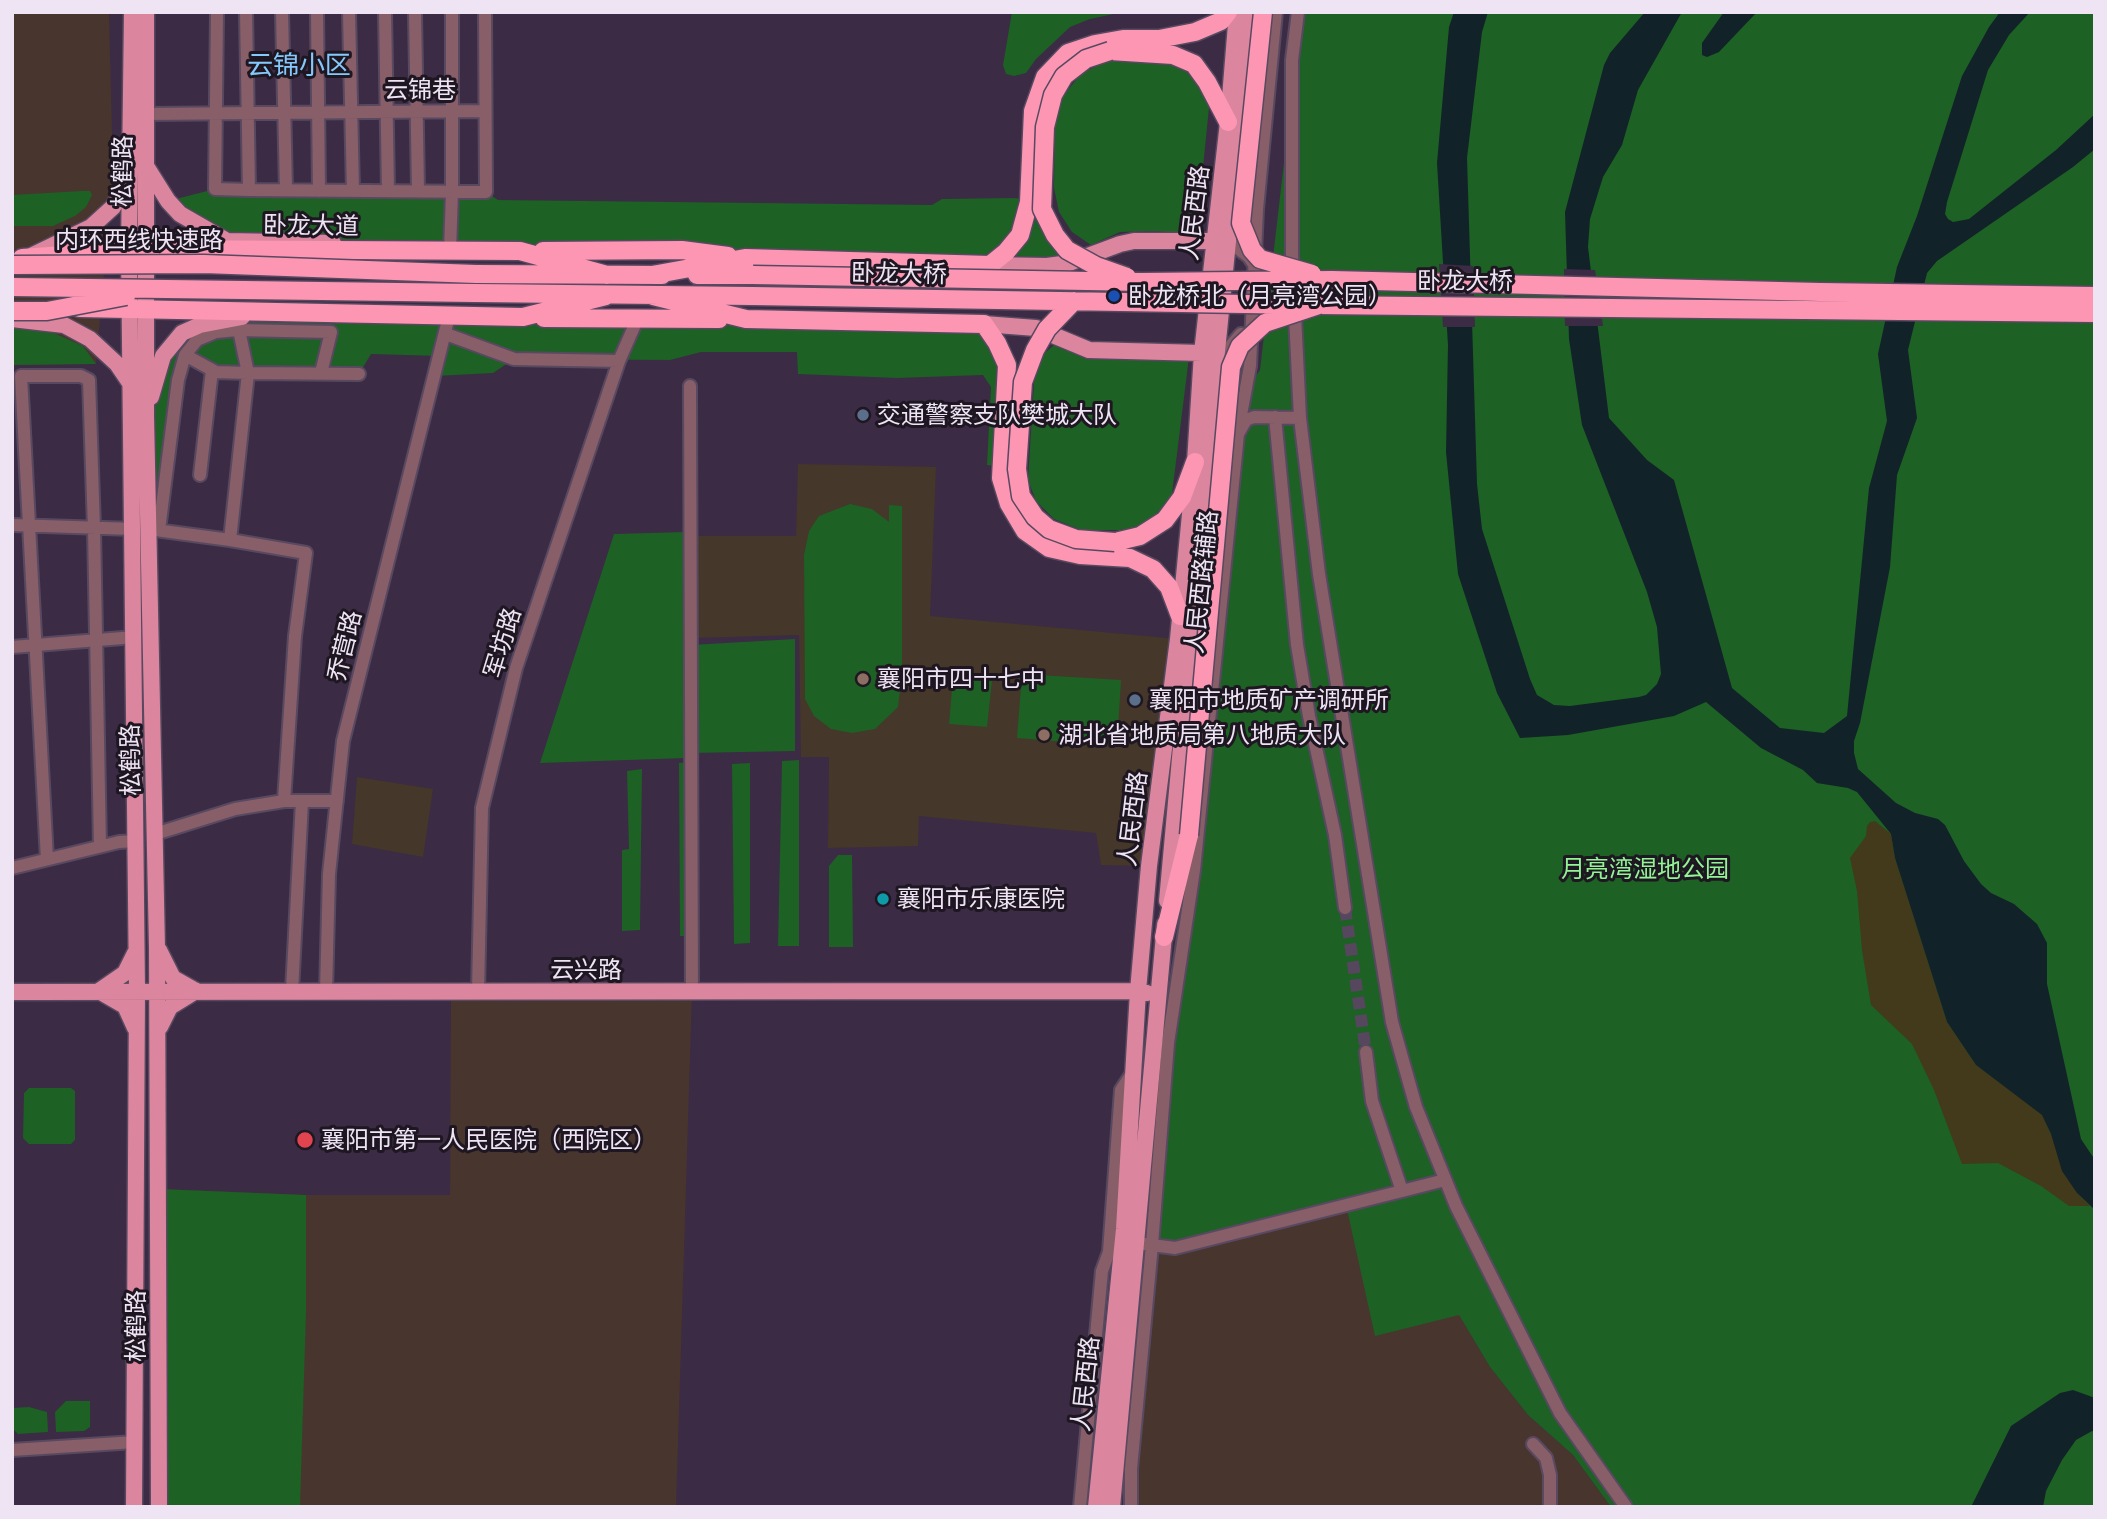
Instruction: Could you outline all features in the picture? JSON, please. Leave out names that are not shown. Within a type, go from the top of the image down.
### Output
[{"type":"highway","points":[[520,251],[682,250],[745,258],[990,265],[1006,252],[1020,235],[1029,202],[1033,111],[1045,77],[1068,53],[1123,39],[1159,39],[1195,32],[1221,21],[1228,12]]},
{"type":"highway","points":[[1262,12],[1241,223],[1252,250],[1260,259],[1332,280]]},
{"type":"highway","points":[[1143,282],[1096,266],[1067,250],[1055,235],[1042,209],[1045,127],[1053,95],[1064,76],[1086,59],[1110,51],[1173,55],[1194,64],[1207,82],[1228,122]]},
{"type":"highway","name":"卧龙大道","points":[[12,257],[137,249],[520,251],[607,275]]},
{"type":"highway","points":[[12,257],[49,254],[119,265],[204,264]]},
{"type":"highway","points":[[653,275],[745,258]]},
{"type":"highway","name":"内环西线快速路","points":[[12,265],[204,264],[476,274]]},
{"type":"highway","name":"卧龙大道","points":[[476,274],[753,275]]},
{"type":"highway","name":"卧龙大桥","points":[[753,275],[1143,282],[1332,280],[1833,293],[2095,296]]},
{"type":"highway","name":"内环西线快速路","points":[[12,287],[606,296]]},
{"type":"highway","points":[[12,311],[47,311],[117,297],[204,289]]},
{"type":"highway","points":[[523,317],[606,296],[653,296],[746,319]]},
{"type":"highway","name":"卧龙大桥","points":[[653,296],[2095,313]]},
{"type":"highway","points":[[1074,301],[1047,329],[1035,350],[1023,382],[1017,469],[1021,496],[1035,517],[1049,529],[1076,540],[1115,542],[1140,536],[1165,520],[1182,498],[1195,462]]},
{"type":"highway","points":[[12,304],[138,311],[275,313],[448,325],[523,317],[984,324],[997,343],[1006,365],[1001,478],[1009,504],[1025,531],[1049,548],[1080,555],[1130,558],[1153,569],[1169,587],[1180,616]]},
{"type":"highway","points":[[1164,937],[1189,835],[1231,367],[1240,346],[1265,323],[1319,305]]},
{"type":"main road","name":"松鹤路","points":[[132,12],[131,176],[146,416],[158,948],[159,1507]]},
{"type":"main road","name":"松鹤路","points":[[137,249],[146,166],[146,12]]},
{"type":"main road","name":"人民西路","points":[[1221,241],[1237,12]]},
{"type":"main road","name":"人民西路","points":[[1112,1507],[1144,1244],[1159,995],[1209,358],[1221,241],[1251,12]]},
{"type":"main road","points":[[146,166],[168,201],[180,214],[227,241],[326,242],[380,251]]},
{"type":"main road","points":[[12,257],[26,258],[91,227],[113,207],[131,176]]},
{"type":"main road","points":[[990,265],[1047,266],[1069,263],[1120,243],[1134,241],[1221,241]]},
{"type":"main road","name":"松鹤路","points":[[135,1507],[135,637],[147,529],[132,386],[138,311]]},
{"type":"main road","points":[[146,416],[163,356],[182,333],[200,325],[229,318],[275,313]]},
{"type":"main road","points":[[12,319],[64,325],[90,339],[117,364],[132,386]]},
{"type":"main road","points":[[984,324],[1036,327],[1089,351],[1209,358]]},
{"type":"main road","name":"人民西路","points":[[1096,1507],[1124,1229],[1138,991],[1149,866],[1209,358]]},
{"type":"main road","points":[[137,948],[125,973],[99,991],[125,1006],[137,1033]]},
{"type":"main road","points":[[158,948],[173,978],[196,991],[170,1007],[158,1031]]},
{"type":"main road","name":"云兴路","points":[[12,992],[1138,991],[1159,995]]},
{"type":"street","points":[[217,12],[215,189],[486,192],[485,12]]},
{"type":"street","points":[[246,12],[249,190]]},
{"type":"street","points":[[282,12],[286,190]]},
{"type":"street","points":[[317,12],[318,191]]},
{"type":"street","points":[[349,12],[353,191]]},
{"type":"street","points":[[385,12],[388,191]]},
{"type":"street","points":[[415,12],[418,191]]},
{"type":"street","points":[[450,251],[452,12]]},
{"type":"street","name":"人民西路辅路","points":[[1164,937],[1194,870],[1238,434],[1250,366],[1257,209],[1276,12]]},
{"type":"street","points":[[1298,12],[1292,60],[1292,254],[1300,418],[1319,574],[1391,1020],[1416,1107],[1445,1180],[1510,1318],[1560,1413],[1626,1507]]},
{"type":"street","name":"云锦巷","points":[[146,114],[484,111]]},
{"type":"street","points":[[1221,241],[1249,257],[1254,267]]},
{"type":"street","name":"军坊路","points":[[478,992],[482,808],[516,668],[619,361],[636,320]]},
{"type":"street","points":[[1209,358],[1252,320]]},
{"type":"street","points":[[448,325],[514,359],[619,361]]},
{"type":"street","name":"乔营路","points":[[326,992],[329,874],[343,741],[448,325]]},
{"type":"street","points":[[230,540],[248,373],[239,330]]},
{"type":"street","points":[[147,529],[178,380],[185,355],[197,340],[215,332],[239,330],[331,332],[321,373]]},
{"type":"street","points":[[185,355],[216,372],[359,374]]},
{"type":"street","points":[[200,475],[212,370]]},
{"type":"street","points":[[47,859],[29,525],[19,456],[17,376],[81,376],[89,380],[100,846]]},
{"type":"street","points":[[690,386],[692,993]]},
{"type":"street","points":[[1245,391],[1245,404],[1254,417]]},
{"type":"street","points":[[1238,434],[1246,420],[1254,417],[1300,418]]},
{"type":"street","points":[[1275,418],[1297,645],[1309,716],[1335,835],[1345,908]]},
{"type":"street","points":[[12,525],[147,529],[306,553],[295,636],[284,801]]},
{"type":"street","points":[[12,647],[135,637]]},
{"type":"street","points":[[155,834],[235,809],[284,801],[337,801]]},
{"type":"street","points":[[292,992],[302,801]]},
{"type":"street","points":[[12,868],[100,846],[136,841]]},
{"type":"street","points":[[1131,1507],[1144,1244],[1170,1030],[1194,870]]},
{"type":"street","points":[[1366,1052],[1373,1101],[1402,1191]]},
{"type":"street","points":[[1080,1507],[1102,1271],[1109,1252],[1121,1090],[1133,1071]]},
{"type":"street","points":[[1144,1244],[1175,1248],[1445,1180]]},
{"type":"street","points":[[12,1450],[135,1442]]},
{"type":"street","points":[[1533,1444],[1546,1458],[1550,1475],[1550,1507]]},
{"type":"shaded area","points":[[12,12],[109,12],[113,172],[96,364],[12,365]]},
{"type":"shaded area","points":[[798,464],[936,467],[930,616],[1178,639],[1149,866],[1101,865],[1096,833],[919,816],[918,846],[828,848],[829,757],[801,757],[799,635],[693,638],[692,536],[796,536]]},
{"type":"shaded area","points":[[357,777],[433,789],[423,857],[352,844]]},
{"type":"shaded area","points":[[451,992],[692,993],[676,1507],[159,1507],[160,1189],[306,1195],[450,1195]]},
{"type":"shaded area","points":[[1347,1205],[1459,1315],[1490,1367],[1528,1415],[1573,1455],[1611,1507],[1131,1507],[1152,1245]]},
{"type":"green space","points":[[1012,12],[1123,12],[1090,19],[1070,27],[1036,59],[1026,73],[1014,76],[1006,74],[1003,65]]},
{"type":"green space","name":"月亮湾湿地公园","points":[[1298,12],[2095,12],[2095,1507],[1611,1507],[1573,1455],[1528,1415],[1490,1367],[1459,1315],[1375,1336],[1346,1205],[1175,1248],[1152,1245],[1169,1030],[1245,391],[1260,370],[1292,93]]},
{"type":"green space","points":[[1110,59],[1191,69],[1210,98],[1197,227],[1182,233],[1120,232],[1091,245],[1072,232],[1059,212],[1054,188],[1055,120],[1063,96],[1081,74]]},
{"type":"green space","points":[[215,189],[486,192],[498,200],[932,205],[942,199],[1016,198],[1029,202],[1020,235],[990,265],[227,241],[168,201]]},
{"type":"green space","points":[[90,191],[92,195],[86,207],[75,216],[53,226],[12,226],[12,195]]},
{"type":"green space","points":[[1035,202],[1036,214],[1045,237],[1059,255],[1044,261],[1011,258],[1031,231]]},
{"type":"green space","points":[[228,318],[984,324],[1007,365],[1002,467],[987,465],[991,387],[983,375],[897,378],[798,374],[797,352],[701,352],[670,360],[514,359],[493,373],[435,376],[440,356],[371,354],[359,374],[212,370],[183,363],[168,473],[148,529],[146,416],[163,356],[182,333]]},
{"type":"green space","points":[[12,325],[40,327],[83,346],[96,364],[12,365]]},
{"type":"green space","points":[[1054,345],[1088,356],[1189,357],[1171,502],[1147,526],[1120,530],[1081,530],[1054,519],[1036,501],[1028,480],[1034,383],[1039,358]]},
{"type":"green space","points":[[850,504],[872,509],[889,522],[889,505],[902,506],[902,674],[898,707],[875,729],[852,733],[831,729],[814,716],[805,699],[804,555],[809,531],[819,516]]},
{"type":"green space","points":[[686,532],[687,758],[540,763],[614,534]]},
{"type":"green space","points":[[795,639],[795,751],[691,753],[691,645]]},
{"type":"green space","points":[[1022,674],[1121,680],[1117,746],[1017,738]]},
{"type":"green space","points":[[953,678],[992,681],[987,727],[949,724]]},
{"type":"green space","points":[[799,760],[799,946],[778,946],[782,761]]},
{"type":"green space","points":[[691,762],[692,936],[680,936],[679,763]]},
{"type":"green space","points":[[750,763],[750,943],[734,944],[732,764]]},
{"type":"green space","points":[[642,769],[640,930],[622,931],[622,850],[629,849],[627,771]]},
{"type":"green space","points":[[838,855],[852,855],[853,947],[829,947],[829,866]]},
{"type":"green space","points":[[29,1088],[71,1088],[75,1091],[75,1140],[71,1144],[29,1144],[23,1138],[24,1093]]},
{"type":"green space","points":[[160,1189],[306,1195],[306,1313],[300,1507],[159,1507]]},
{"type":"green space","points":[[66,1401],[90,1401],[90,1427],[84,1431],[56,1432],[55,1412]]},
{"type":"green space","points":[[29,1407],[47,1412],[48,1432],[18,1434],[13,1429],[12,1408]]},
{"type":"sand","points":[[1875,821],[1891,834],[1895,858],[1947,1022],[1976,1065],[2042,1114],[2077,1193],[2090,1206],[2069,1206],[2041,1186],[1998,1163],[1962,1164],[1934,1090],[1912,1044],[1871,1005],[1862,950],[1857,891],[1850,858],[1866,836],[1867,826]]},
{"type":"water","points":[[1454,12],[1488,12],[1482,32],[1467,158],[1477,484],[1482,529],[1530,679],[1537,695],[1554,705],[1570,706],[1646,695],[1657,684],[1661,674],[1657,627],[1647,592],[1582,425],[1569,339],[1565,212],[1604,65],[1610,53],[1645,12],[1682,12],[1638,90],[1622,145],[1603,177],[1590,219],[1588,247],[1609,418],[1647,460],[1674,480],[1732,688],[1780,728],[1824,733],[1847,716],[1869,488],[1887,421],[1878,354],[1897,267],[1917,216],[1962,76],[2000,12],[2030,12],[2009,35],[1988,70],[1947,202],[1945,214],[1948,219],[1953,222],[1969,219],[2056,150],[2095,114],[2095,149],[1937,261],[1927,273],[1908,350],[1917,418],[1897,475],[1890,567],[1860,723],[1854,741],[1854,753],[1858,769],[1896,803],[1915,813],[1938,819],[1945,825],[1964,861],[1981,884],[1991,893],[2014,904],[2037,924],[2047,943],[2047,984],[2081,1139],[2095,1160],[2095,1210],[2077,1193],[2062,1171],[2042,1115],[1976,1065],[1947,1022],[1895,858],[1891,834],[1857,792],[1817,783],[1803,770],[1761,748],[1706,702],[1674,716],[1568,735],[1520,738],[1497,693],[1458,574],[1446,452],[1448,345],[1437,163],[1449,27]]},
{"type":"water","points":[[1724,12],[1757,12],[1719,52],[1707,57],[1702,55],[1702,43]]},
{"type":"water","points":[[2073,1390],[2095,1398],[2095,1432],[2076,1440],[2062,1460],[2046,1491],[2043,1507],[1971,1507],[2011,1426],[2060,1393]]},
{"type":"pier","points":[[1439,264],[1473,266],[1475,327],[1443,327]]},
{"type":"pier","points":[[1564,269],[1595,270],[1603,326],[1565,326]]},
{"type":"tunnel","points":[[1345,908],[1366,1052]]},
{"type":"place","name":"卧龙桥北（月亮湾公园）","points":[[1114,296]]},
{"type":"place","name":"交通警察支队樊城大队","points":[[863,415]]},
{"type":"place","name":"襄阳市四十七中","points":[[863,679]]},
{"type":"place","name":"襄阳市地质矿产调研所","points":[[1135,700]]},
{"type":"place","name":"湖北省地质局第八地质大队","points":[[1044,735]]},
{"type":"place","name":"襄阳市乐康医院","points":[[883,899]]},
{"type":"place","name":"襄阳市第一人民医院（西院区）","points":[[305,1140]]},
{"type":"district","name":"云锦小区","points":[[299,66]]}]
